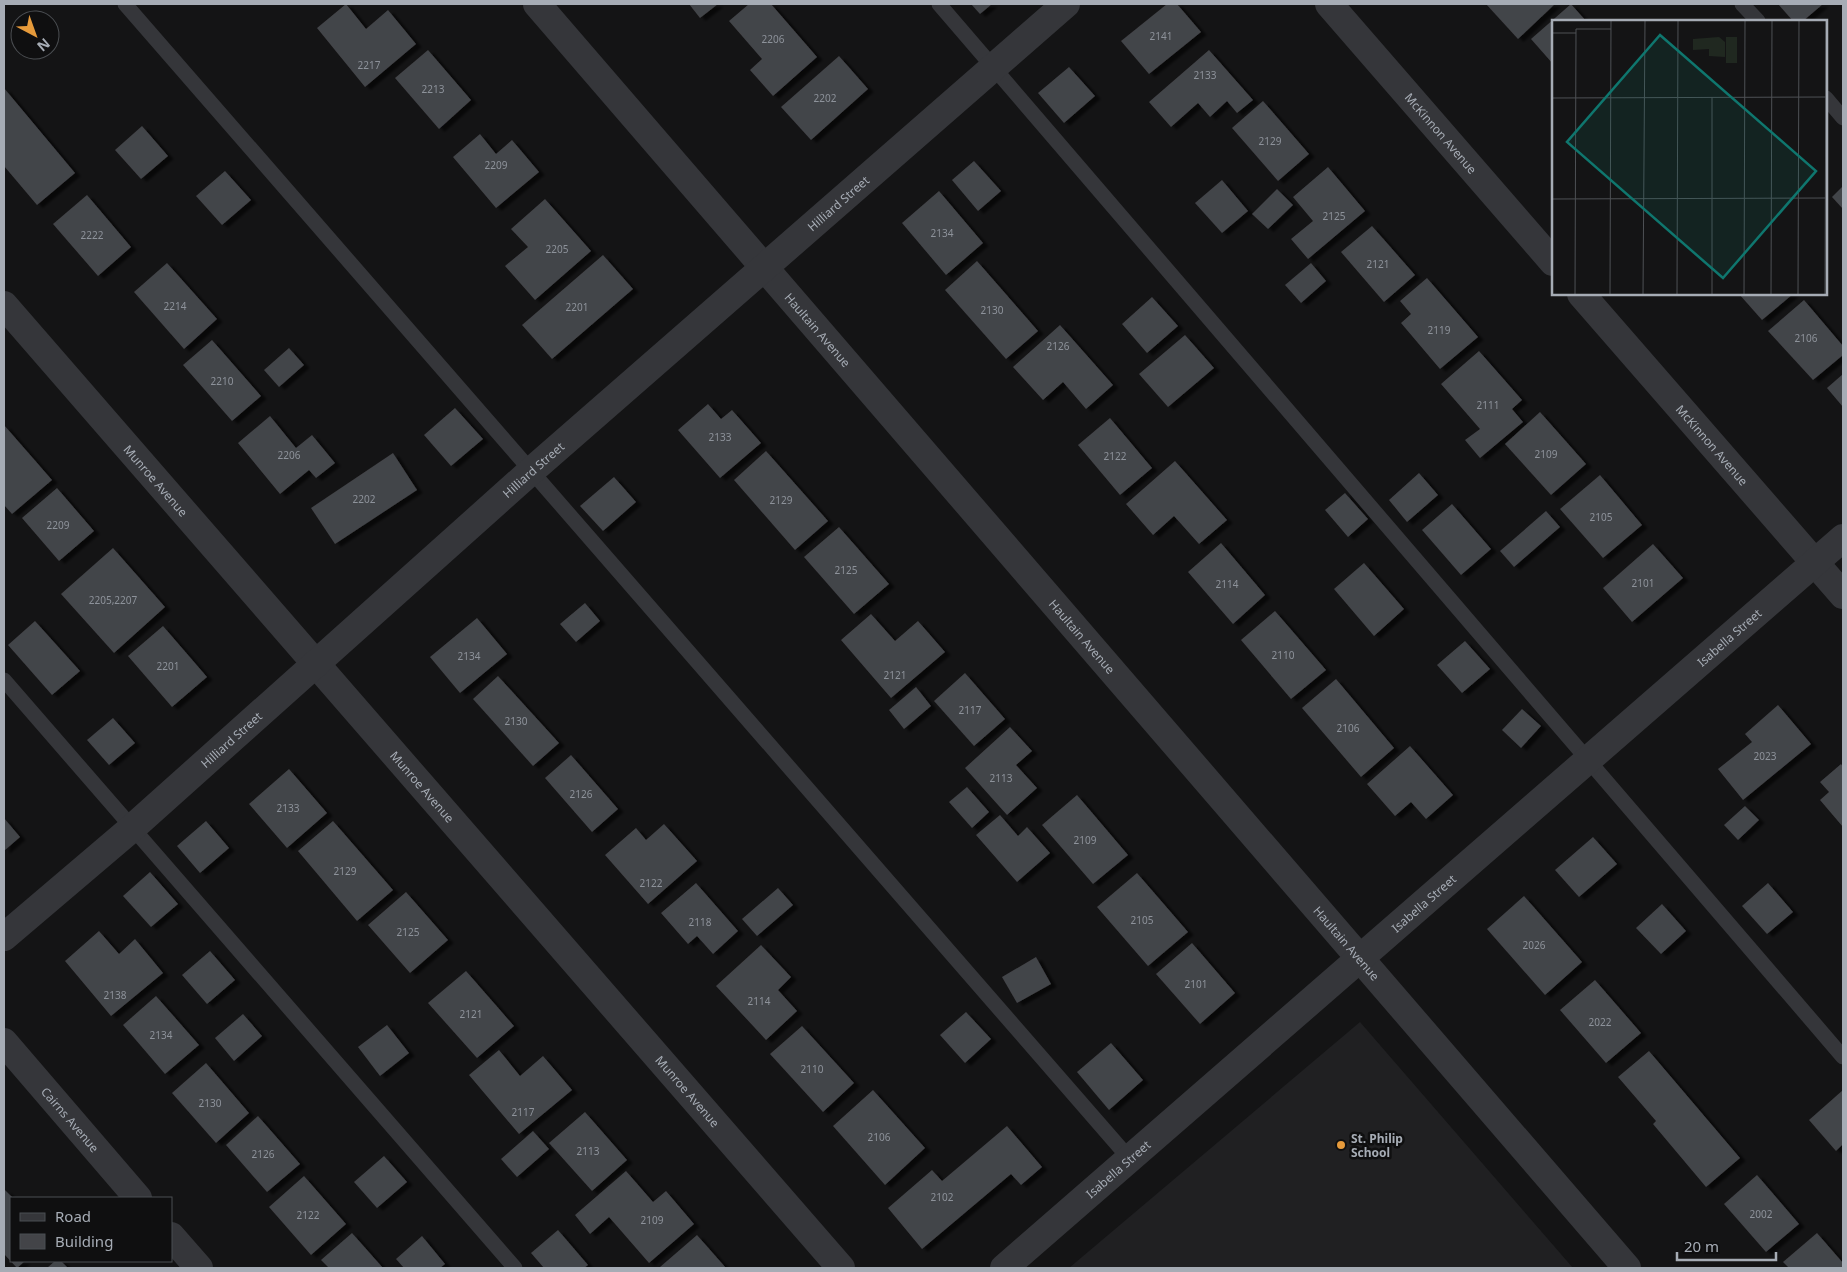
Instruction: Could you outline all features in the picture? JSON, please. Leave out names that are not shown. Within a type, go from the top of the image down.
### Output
[{"type":"street","name":"Haultain Avenue","points":[[537,4],[1628,1268]]},
{"type":"street","name":"Hilliard Street","points":[[4,937],[132,829],[530,472],[1066,4]]},
{"type":"street","name":"McKinnon Avenue","points":[[1329,4],[1552,261]]},
{"type":"street","name":"McKinnon Avenue","points":[[1582,295],[1843,595]]},
{"type":"street","name":"Munroe Avenue","points":[[4,305],[314,665],[649,1045],[841,1268]]},
{"type":"street","name":"Isabella Street","points":[[1004,1268],[1128,1158],[1590,760],[1843,538]]},
{"type":"street","name":"Cairns Avenue","points":[[4,1042],[137,1197]]},
{"type":"street","points":[[172,1237],[199,1268]]},
{"type":"lane","points":[[126,4],[530,472],[1128,1158]]},
{"type":"lane","points":[[939,4],[1843,1057]]},
{"type":"lane","points":[[1742,4],[1757,20]]},
{"type":"lane","points":[[1827,99],[1843,118]]},
{"type":"lane","points":[[4,680],[515,1268]]},
{"type":"shaded area","name":"St. Philip School","points":[[1360,1022],[1573,1268],[1069,1268]]},
{"type":"building","points":[[346,4],[366,29],[388,10],[416,44],[365,87],[317,28]]},
{"type":"building","points":[[689,4],[718,4],[700,18]]},
{"type":"building","points":[[749,4],[771,4],[817,57],[773,96],[750,70],[762,59],[729,21]]},
{"type":"building","points":[[971,4],[992,4],[980,14]]},
{"type":"building","points":[[1167,4],[1177,4],[1201,32],[1149,74],[1121,41]]},
{"type":"building","points":[[1486,4],[1555,4],[1518,39]]},
{"type":"building","points":[[1571,4],[1585,20],[1553,20]]},
{"type":"building","points":[[1778,4],[1823,4],[1804,20],[1792,20]]},
{"type":"building","points":[[1552,21],[1552,63],[1531,39]]},
{"type":"building","points":[[428,50],[471,100],[439,129],[395,78]]},
{"type":"building","points":[[1209,50],[1253,100],[1237,113],[1227,101],[1210,117],[1198,103],[1171,127],[1149,102]]},
{"type":"building","points":[[839,56],[868,89],[811,140],[781,107]]},
{"type":"building","points":[[1069,67],[1095,96],[1064,123],[1038,93]]},
{"type":"building","points":[[4,88],[75,173],[37,205],[4,166]]},
{"type":"building","points":[[1263,101],[1309,154],[1278,181],[1232,128]]},
{"type":"building","points":[[142,126],[168,156],[141,179],[115,150]]},
{"type":"building","points":[[480,134],[496,154],[512,140],[539,172],[496,208],[453,157]]},
{"type":"building","points":[[974,161],[1001,191],[978,211],[952,180]]},
{"type":"building","points":[[1328,167],[1365,211],[1308,259],[1291,239],[1313,221],[1293,197]]},
{"type":"building","points":[[225,171],[251,200],[222,225],[196,196]]},
{"type":"building","points":[[1222,180],[1248,211],[1222,233],[1195,203]]},
{"type":"building","points":[[1843,186],[1843,209],[1832,197]]},
{"type":"building","points":[[1277,189],[1293,205],[1268,229],[1252,214]]},
{"type":"building","points":[[939,191],[983,243],[946,275],[902,223]]},
{"type":"building","points":[[87,195],[131,247],[98,276],[53,224]]},
{"type":"building","points":[[545,199],[591,251],[535,300],[505,266],[528,247],[511,229]]},
{"type":"building","points":[[1372,226],[1415,275],[1384,302],[1341,252]]},
{"type":"building","points":[[603,255],[633,289],[552,359],[522,325]]},
{"type":"building","points":[[977,261],[1038,331],[1006,359],[945,290]]},
{"type":"building","points":[[167,263],[217,319],[184,349],[134,292]]},
{"type":"building","points":[[1311,263],[1326,281],[1301,303],[1285,285]]},
{"type":"building","points":[[1427,278],[1478,337],[1440,369],[1401,323],[1411,314],[1400,301]]},
{"type":"building","points":[[1740,295],[1792,295],[1762,320]]},
{"type":"building","points":[[1152,297],[1178,326],[1147,353],[1122,324]]},
{"type":"building","points":[[1804,300],[1843,346],[1843,355],[1813,380],[1768,331]]},
{"type":"building","points":[[1060,325],[1113,385],[1086,409],[1063,382],[1043,400],[1013,367]]},
{"type":"building","points":[[1185,335],[1214,368],[1168,407],[1139,374]]},
{"type":"building","points":[[212,340],[261,396],[232,421],[183,365]]},
{"type":"building","points":[[289,348],[304,365],[279,387],[264,370]]},
{"type":"building","points":[[1479,351],[1522,400],[1512,409],[1523,422],[1480,458],[1465,440],[1480,429],[1441,384]]},
{"type":"building","points":[[1843,374],[1843,407],[1827,388]]},
{"type":"building","points":[[708,404],[721,419],[732,410],[761,443],[720,478],[678,430]]},
{"type":"building","points":[[455,408],[483,439],[451,466],[424,435]]},
{"type":"building","points":[[1540,412],[1586,464],[1551,495],[1505,444]]},
{"type":"building","points":[[270,416],[296,448],[312,435],[335,463],[316,478],[309,470],[280,494],[238,443]]},
{"type":"building","points":[[1110,418],[1152,468],[1120,495],[1078,445]]},
{"type":"building","points":[[4,425],[52,480],[12,514],[4,505]]},
{"type":"building","points":[[766,451],[828,521],[795,550],[734,480]]},
{"type":"building","points":[[393,453],[417,490],[335,544],[311,508]]},
{"type":"building","points":[[1175,461],[1227,520],[1199,544],[1174,516],[1153,535],[1126,504]]},
{"type":"building","points":[[1419,473],[1438,495],[1407,522],[1389,500]]},
{"type":"building","points":[[1600,475],[1642,525],[1603,558],[1560,509]]},
{"type":"building","points":[[614,477],[636,502],[603,531],[580,506]]},
{"type":"building","points":[[57,488],[94,531],[59,561],[22,518]]},
{"type":"building","points":[[1345,493],[1368,519],[1348,537],[1325,510]]},
{"type":"building","points":[[1452,504],[1491,549],[1461,575],[1422,530]]},
{"type":"building","points":[[1546,511],[1560,527],[1514,567],[1500,551]]},
{"type":"building","points":[[839,527],[889,584],[854,614],[804,557]]},
{"type":"building","points":[[1221,543],[1265,595],[1233,624],[1188,572]]},
{"type":"building","points":[[1653,544],[1683,578],[1632,622],[1603,588]]},
{"type":"building","points":[[113,548],[165,607],[114,653],[61,594]]},
{"type":"building","points":[[1364,563],[1404,609],[1374,636],[1334,589]]},
{"type":"building","points":[[585,603],[600,621],[576,642],[560,624]]},
{"type":"building","points":[[1275,611],[1326,670],[1291,699],[1241,640]]},
{"type":"building","points":[[871,614],[895,641],[918,621],[945,652],[891,698],[841,640]]},
{"type":"building","points":[[477,618],[507,654],[460,693],[430,657]]},
{"type":"building","points":[[35,621],[80,671],[52,695],[8,645]]},
{"type":"building","points":[[163,626],[207,677],[172,707],[128,656]]},
{"type":"building","points":[[1465,641],[1490,669],[1462,693],[1437,665]]},
{"type":"building","points":[[965,673],[1005,719],[974,746],[934,701]]},
{"type":"building","points":[[498,676],[559,743],[533,766],[473,699]]},
{"type":"building","points":[[1336,679],[1394,748],[1361,777],[1302,708]]},
{"type":"building","points":[[916,687],[931,706],[904,729],[889,710]]},
{"type":"building","points":[[1778,705],[1811,744],[1743,800],[1718,769],[1752,742],[1745,734]]},
{"type":"building","points":[[1522,709],[1541,726],[1521,748],[1502,730]]},
{"type":"building","points":[[113,718],[135,743],[109,765],[87,740]]},
{"type":"building","points":[[1010,727],[1032,751],[1016,765],[1037,788],[1007,815],[965,768]]},
{"type":"building","points":[[1410,746],[1453,795],[1426,819],[1411,802],[1395,816],[1367,784]]},
{"type":"building","points":[[571,755],[618,809],[592,832],[545,778]]},
{"type":"building","points":[[1841,764],[1843,767],[1843,827],[1820,800],[1829,792],[1820,782]]},
{"type":"building","points":[[289,769],[327,813],[287,848],[249,804]]},
{"type":"building","points":[[967,787],[989,812],[972,828],[949,802]]},
{"type":"building","points":[[1077,795],[1128,855],[1093,884],[1042,825]]},
{"type":"building","points":[[1745,806],[1759,820],[1738,840],[1724,825]]},
{"type":"building","points":[[1000,815],[1018,836],[1027,827],[1050,853],[1017,882],[976,835]]},
{"type":"building","points":[[4,818],[20,837],[4,851]]},
{"type":"building","points":[[206,821],[229,848],[200,873],[177,846]]},
{"type":"building","points":[[333,821],[393,890],[357,921],[298,851]]},
{"type":"building","points":[[664,824],[697,861],[648,904],[605,855],[636,828],[646,840]]},
{"type":"building","points":[[1593,837],[1617,864],[1579,897],[1555,870]]},
{"type":"building","points":[[150,872],[178,904],[151,927],[123,896]]},
{"type":"building","points":[[1137,873],[1188,932],[1148,966],[1097,907]]},
{"type":"building","points":[[696,883],[738,931],[713,954],[697,936],[688,944],[661,913]]},
{"type":"building","points":[[1768,883],[1793,912],[1767,934],[1742,906]]},
{"type":"building","points":[[778,888],[793,905],[757,936],[742,919]]},
{"type":"building","points":[[406,892],[448,940],[410,973],[368,925]]},
{"type":"building","points":[[1524,896],[1582,962],[1545,995],[1487,929]]},
{"type":"building","points":[[1662,904],[1686,931],[1661,954],[1636,928]]},
{"type":"building","points":[[99,931],[119,954],[135,939],[163,973],[111,1016],[65,961]]},
{"type":"building","points":[[1192,943],[1235,993],[1200,1024],[1156,974]]},
{"type":"building","points":[[761,945],[791,977],[778,990],[797,1011],[766,1040],[716,986]]},
{"type":"building","points":[[210,951],[235,980],[207,1004],[182,975]]},
{"type":"building","points":[[1036,957],[1051,984],[1017,1003],[1002,977]]},
{"type":"building","points":[[466,971],[514,1026],[477,1058],[428,1003]]},
{"type":"building","points":[[1595,980],[1641,1033],[1606,1063],[1560,1010]]},
{"type":"building","points":[[156,996],[199,1045],[165,1074],[123,1025]]},
{"type":"building","points":[[966,1012],[991,1039],[965,1063],[940,1035]]},
{"type":"building","points":[[243,1014],[262,1036],[234,1061],[215,1038]]},
{"type":"building","points":[[387,1025],[409,1053],[380,1076],[358,1047]]},
{"type":"building","points":[[802,1026],[854,1083],[823,1112],[770,1054]]},
{"type":"building","points":[[1111,1043],[1143,1080],[1109,1110],[1077,1072]]},
{"type":"building","points":[[499,1050],[520,1076],[543,1056],[572,1090],[519,1134],[469,1075]]},
{"type":"building","points":[[1649,1051],[1740,1158],[1706,1187],[1653,1124],[1656,1121],[1618,1077]]},
{"type":"building","points":[[206,1063],[249,1113],[216,1143],[172,1093]]},
{"type":"building","points":[[873,1090],[925,1148],[885,1185],[833,1126]]},
{"type":"building","points":[[1843,1090],[1843,1144],[1836,1151],[1809,1120]]},
{"type":"building","points":[[585,1112],[627,1160],[592,1191],[549,1143]]},
{"type":"building","points":[[258,1116],[300,1164],[267,1192],[226,1145]]},
{"type":"building","points":[[1007,1126],[1042,1167],[1021,1185],[1011,1174],[922,1249],[888,1208],[932,1170],[942,1181]]},
{"type":"building","points":[[533,1131],[549,1149],[517,1177],[501,1159]]},
{"type":"building","points":[[384,1156],[407,1182],[377,1208],[354,1182]]},
{"type":"building","points":[[626,1171],[653,1202],[666,1191],[694,1224],[649,1263],[609,1217],[590,1234],[575,1215]]},
{"type":"building","points":[[1757,1175],[1799,1224],[1766,1252],[1724,1204]]},
{"type":"building","points":[[304,1176],[346,1224],[311,1255],[269,1207]]},
{"type":"building","points":[[5,1190],[12,1197],[10,1197],[10,1260],[4,1254]]},
{"type":"building","points":[[558,1230],[588,1265],[584,1268],[544,1268],[531,1253]]},
{"type":"building","points":[[352,1233],[383,1268],[329,1268],[321,1260]]},
{"type":"building","points":[[1817,1233],[1843,1263],[1843,1268],[1789,1268],[1783,1262]]},
{"type":"building","points":[[697,1235],[726,1268],[660,1267]]},
{"type":"building","points":[[422,1236],[445,1264],[440,1268],[404,1268],[396,1259]]},
{"type":"building","points":[[11,1262],[24,1262],[17,1268]]},
{"type":"building","points":[[54,1262],[62,1262],[68,1268],[47,1268]]},
{"type":"place","name":"St. Philip School","points":[[1341,1145]]}]
